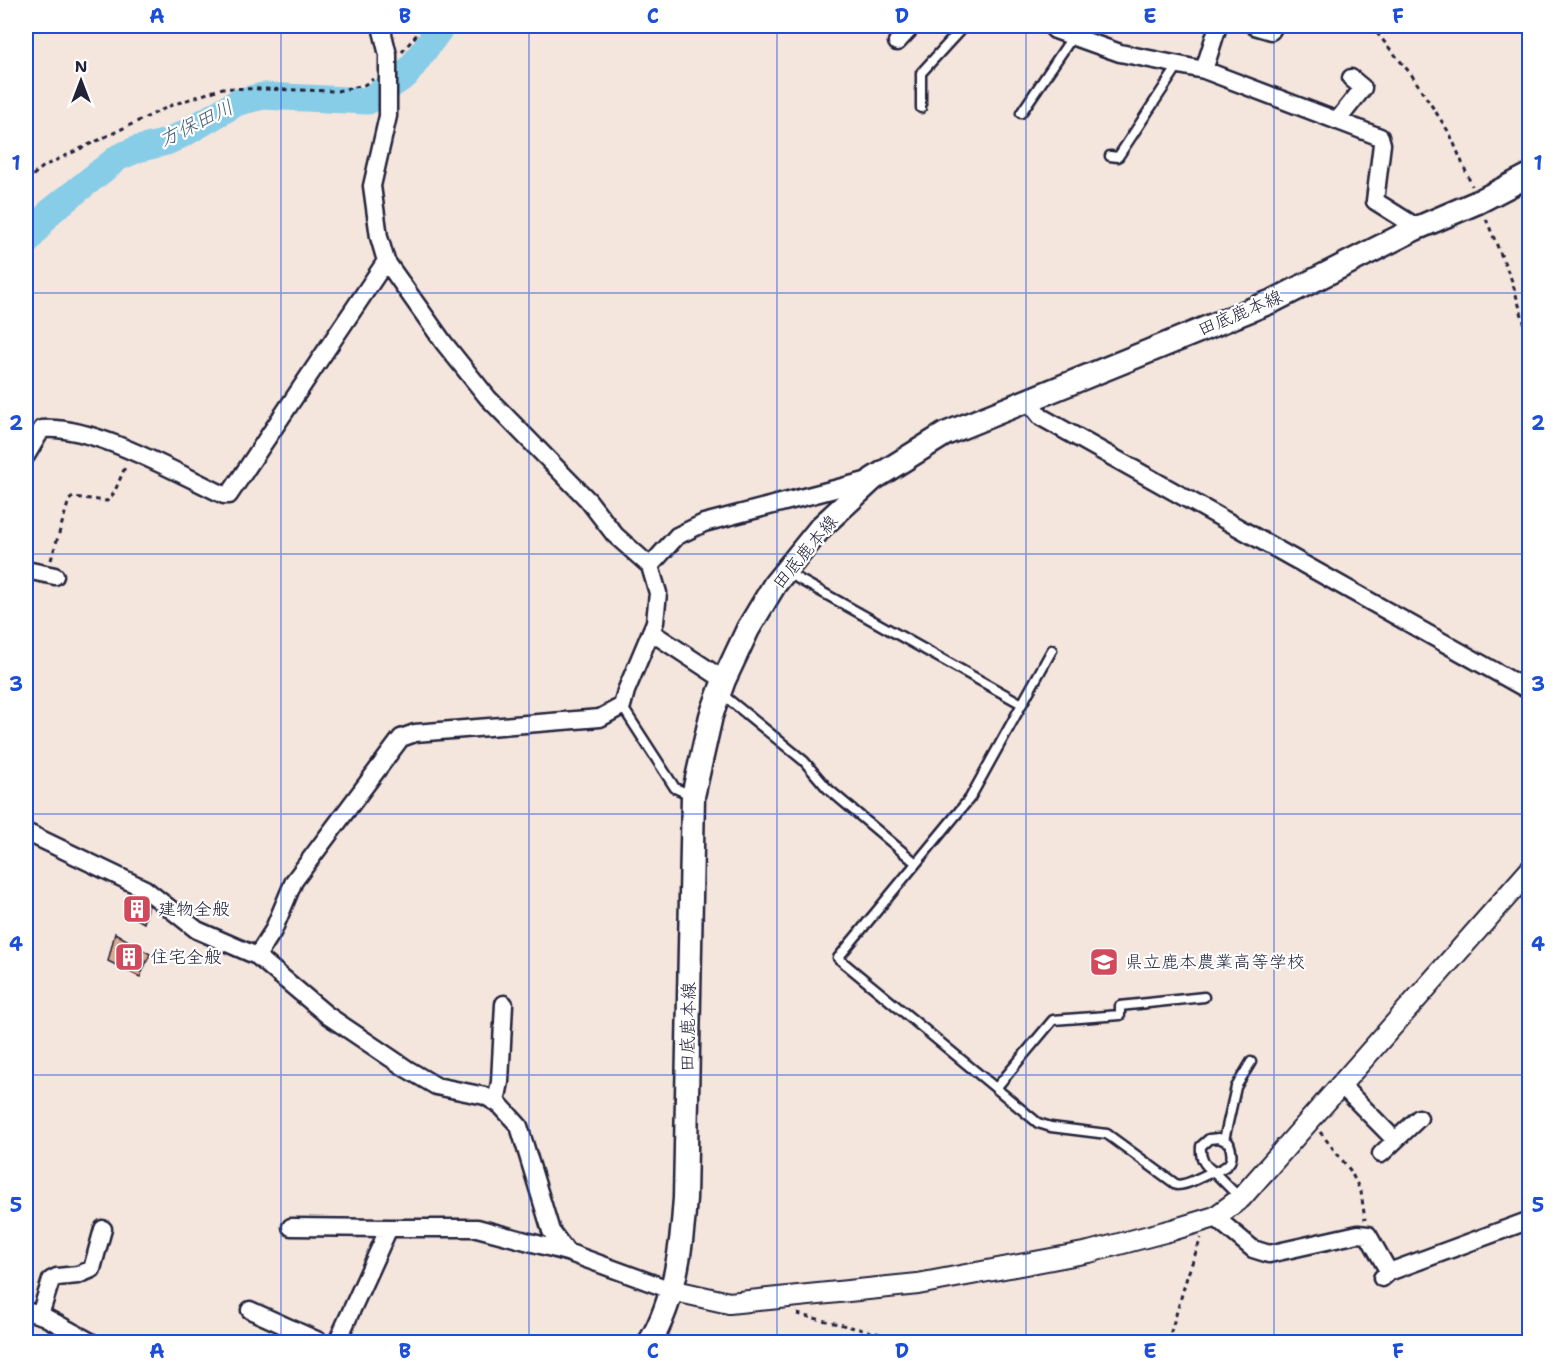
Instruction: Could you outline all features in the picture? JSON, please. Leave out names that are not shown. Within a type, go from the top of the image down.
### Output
[{"type":"main road","name":"田底鹿本線","points":[[650,1342],[671,1290],[682,1238],[685,1198],[693,796],[711,716],[722,686],[748,629],[785,572],[821,527],[873,479],[945,434],[1275,300],[1530,175]]},
{"type":"street","points":[[257,956],[273,931],[294,881],[401,738],[415,733],[600,718],[622,706],[655,622],[658,593],[650,566],[615,535],[588,500],[488,398],[444,343],[386,261],[372,186],[388,116],[388,55],[381,26]]},
{"type":"street","points":[[897,42],[912,26]]},
{"type":"street","points":[[1051,26],[1055,30],[1120,53],[1204,70],[1380,137],[1382,144],[1375,201],[1418,228]]},
{"type":"street","points":[[1204,70],[1218,26]]},
{"type":"street","points":[[1254,26],[1271,31],[1274,26]]},
{"type":"street","points":[[1337,121],[1364,88],[1350,78]]},
{"type":"street","points":[[26,456],[42,429],[57,428],[87,435],[133,453],[224,495],[229,495],[386,261]]},
{"type":"street","points":[[1028,401],[1041,417],[1530,691]]},
{"type":"street","points":[[650,566],[677,536],[704,523],[873,479]]},
{"type":"street","points":[[26,570],[51,575]]},
{"type":"street","points":[[651,632],[722,686]]},
{"type":"street","points":[[26,832],[145,889],[197,930],[257,956],[327,1015],[436,1086],[485,1096],[496,1102],[519,1126],[551,1231],[567,1252]]},
{"type":"street","points":[[291,1227],[477,1228],[567,1252],[671,1290],[729,1303],[918,1284],[1089,1252],[1211,1218],[1241,1198],[1530,870]]},
{"type":"street","points":[[496,1102],[500,1082],[504,1004]]},
{"type":"street","points":[[1340,1084],[1394,1139]]},
{"type":"street","points":[[1381,1154],[1394,1139],[1419,1118]]},
{"type":"street","points":[[1211,1218],[1253,1249],[1269,1254],[1358,1234],[1368,1235],[1386,1275],[1530,1220]]},
{"type":"street","points":[[337,1342],[389,1228]]},
{"type":"street","points":[[91,1342],[33,1313],[51,1280],[57,1277],[78,1275],[92,1269],[104,1229]]},
{"type":"street","points":[[250,1310],[321,1342]]},
{"type":"lane","points":[[921,108],[921,74],[964,26]]},
{"type":"lane","points":[[1021,113],[1073,36]]},
{"type":"lane","points":[[1110,156],[1118,157],[1178,66]]},
{"type":"lane","points":[[785,572],[1022,704]]},
{"type":"lane","points":[[1052,650],[970,798],[838,958],[1038,1123],[1051,1127],[1107,1134],[1177,1185],[1187,1185],[1203,1175],[1214,1172],[1226,1168],[1231,1162],[1232,1151],[1229,1143],[1224,1140],[1209,1139],[1201,1146],[1201,1155],[1205,1165],[1214,1172],[1241,1198]]},
{"type":"lane","points":[[722,686],[804,761],[827,788],[916,863]]},
{"type":"lane","points":[[622,706],[675,788],[693,796]]},
{"type":"lane","points":[[996,1088],[1053,1020],[1120,1015],[1120,1006],[1204,997]]},
{"type":"lane","points":[[1224,1140],[1236,1088],[1251,1062]]},
{"type":"path","points":[[26,181],[44,166],[172,105],[223,88],[337,91],[363,85],[388,69],[424,26]]},
{"type":"path","points":[[1371,26],[1411,75],[1450,135],[1512,281],[1530,343]]},
{"type":"path","points":[[51,575],[69,500],[73,497],[107,501],[114,493],[133,453]]},
{"type":"path","points":[[1308,1120],[1350,1170],[1361,1192],[1368,1235]]},
{"type":"path","points":[[1168,1342],[1187,1277],[1211,1218]]},
{"type":"path","points":[[792,1313],[913,1342]]},
{"type":"path","points":[[1518,1342],[1530,1333]]},
{"type":"building","name":"建物全般","points":[[131,896],[149,906],[144,923],[125,912]]},
{"type":"building","name":"住宅全般","points":[[115,933],[150,954],[140,977],[108,961]]},
{"type":"waterway","name":"方保田川","points":[[26,243],[50,212],[119,157],[138,149],[167,142],[238,102],[263,96],[368,101],[406,75],[442,26]]},
{"type":"place","name":"建物全般","points":[[137,909]]},
{"type":"place","name":"住宅全般","points":[[129,957]]},
{"type":"place","name":"県立鹿本農業高等学校","points":[[1104,962]]}]
